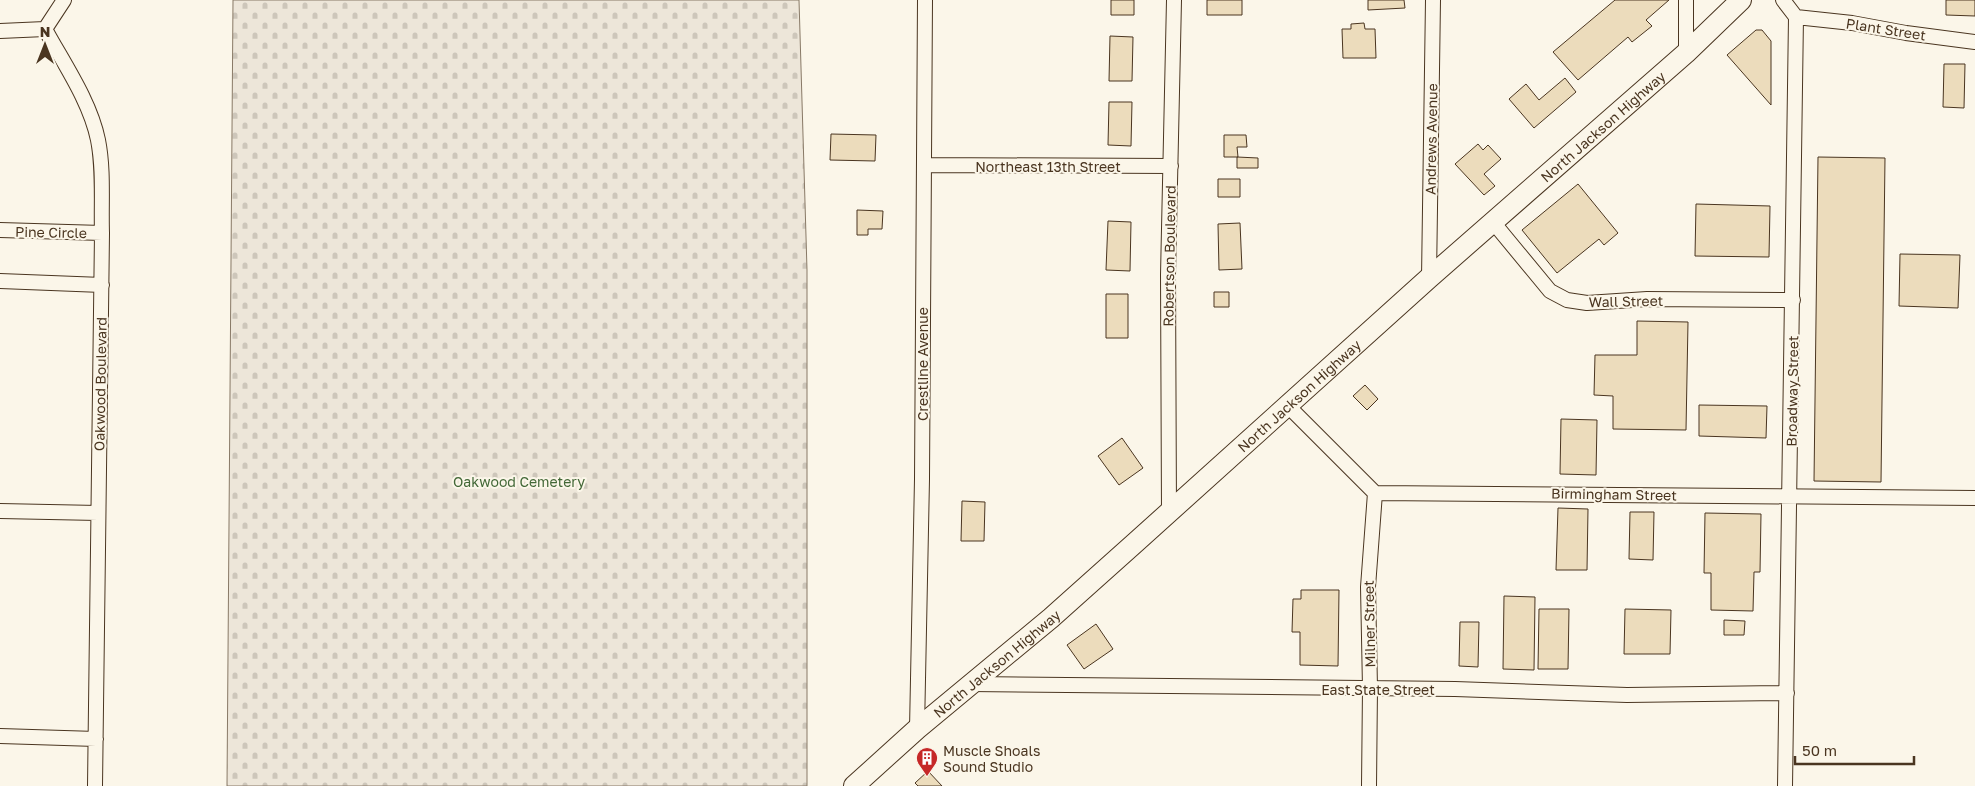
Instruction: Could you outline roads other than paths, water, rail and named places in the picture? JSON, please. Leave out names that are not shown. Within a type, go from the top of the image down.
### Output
[{"type":"main road","name":"North Jackson Highway","points":[[854,786],[917,728],[1050,618],[1289,406],[1429,278],[1686,53],[1741,0]]},
{"type":"street","points":[[0,31],[45,29],[64,0]]},
{"type":"street","name":"Crestline Avenue","points":[[917,728],[922,479],[924,0]]},
{"type":"street","name":"Robertson Boulevard","points":[[1169,512],[1168,285],[1174,0]]},
{"type":"street","name":"Andrews Avenue","points":[[1429,278],[1433,0]]},
{"type":"street","points":[[1686,0],[1686,53]]},
{"type":"street","points":[[1783,0],[1796,17]]},
{"type":"street","name":"Plant Street","points":[[1796,17],[1975,42]]},
{"type":"street","name":"Broadway Street","points":[[1785,786],[1796,17]]},
{"type":"street","name":"Oakwood Boulevard","points":[[45,29],[85,103],[98,140],[102,285],[95,786]]},
{"type":"street","name":"Northeast 13th Street","points":[[924,165],[1171,166]]},
{"type":"street","name":"Wall Street","points":[[1493,222],[1550,291],[1567,300],[1587,303],[1647,300],[1793,300]]},
{"type":"street","name":"Pine Circle","points":[[0,230],[102,233]]},
{"type":"street","points":[[0,281],[102,285]]},
{"type":"street","points":[[1289,406],[1375,493]]},
{"type":"street","name":"Birmingham Street","points":[[1375,493],[1975,498]]},
{"type":"street","name":"Milner Street","points":[[1369,786],[1368,587],[1375,493]]},
{"type":"street","points":[[0,511],[98,513]]},
{"type":"street","name":"East State Street","points":[[970,684],[1370,688],[1627,695],[1787,693]]},
{"type":"street","points":[[0,736],[96,739]]},
{"type":"place","name":"Muscle Shoals Sound Studio","points":[[927,777]]},
{"type":"park label","name":"Oakwood Cemetery","points":[[519,481]]}]
